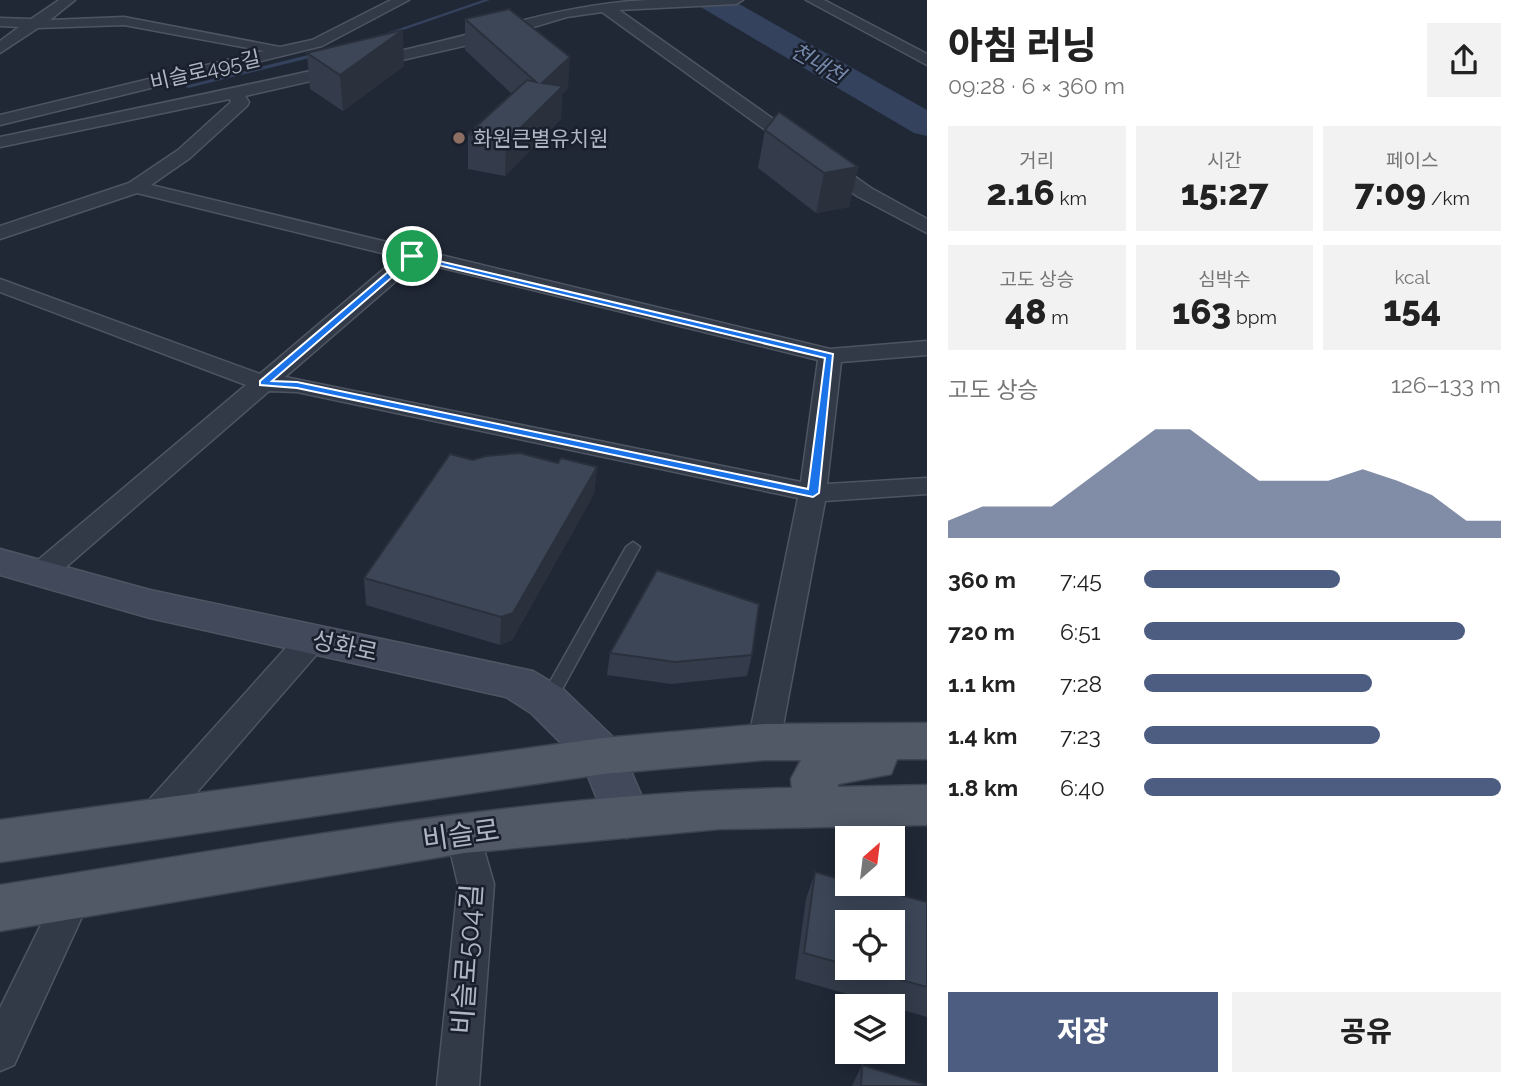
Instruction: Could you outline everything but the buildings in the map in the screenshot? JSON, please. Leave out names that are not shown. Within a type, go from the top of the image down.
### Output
[{"type":"main road","name":"성화로","points":[[0,562],[150,604],[518,683],[547,701],[603,756],[627,818]]},
{"type":"main road","points":[[0,841],[603,756],[764,742],[918,741]]},
{"type":"main road","points":[[821,807],[814,778],[817,772],[825,768],[881,760],[918,741]]},
{"type":"main road","points":[[344,791],[356,851]]},
{"type":"main road","name":"비슬로","points":[[0,908],[464,833],[719,809],[927,805]]},
{"type":"street","points":[[0,48],[68,0]]},
{"type":"street","name":"비슬로495길","points":[[0,120],[317,43],[402,0]]},
{"type":"street","points":[[0,142],[494,34],[565,13],[609,7],[736,0]]},
{"type":"street","points":[[813,0],[927,60]]},
{"type":"street","points":[[609,7],[864,192],[927,226]]},
{"type":"street","points":[[0,22],[75,25],[124,21],[286,50]]},
{"type":"street","points":[[0,233],[136,187],[184,154],[241,102],[233,93]]},
{"type":"street","points":[[136,187],[830,356],[927,348]]},
{"type":"street","points":[[41,573],[412,256]]},
{"type":"street","points":[[0,285],[263,383],[297,385],[813,493],[927,486]]},
{"type":"street","points":[[764,742],[813,493],[830,356]]},
{"type":"street","points":[[153,819],[313,639]]},
{"type":"street","name":"비슬로504길","points":[[458,1086],[476,884],[464,833]]},
{"type":"street","points":[[0,1051],[73,897]]},
{"type":"lane","points":[[547,701],[633,547]]},
{"type":"waterway","points":[[381,36],[488,0]]},
{"type":"waterway","name":"천내천","points":[[710,0],[927,125]]},
{"type":"waterway","points":[[188,86],[320,54]]},
{"type":"place","name":"화원큰별유치원","points":[[459,138]]},
{"type":"route","points":[[412,256],[830,356],[813,493],[297,385],[263,383],[412,256]]}]
